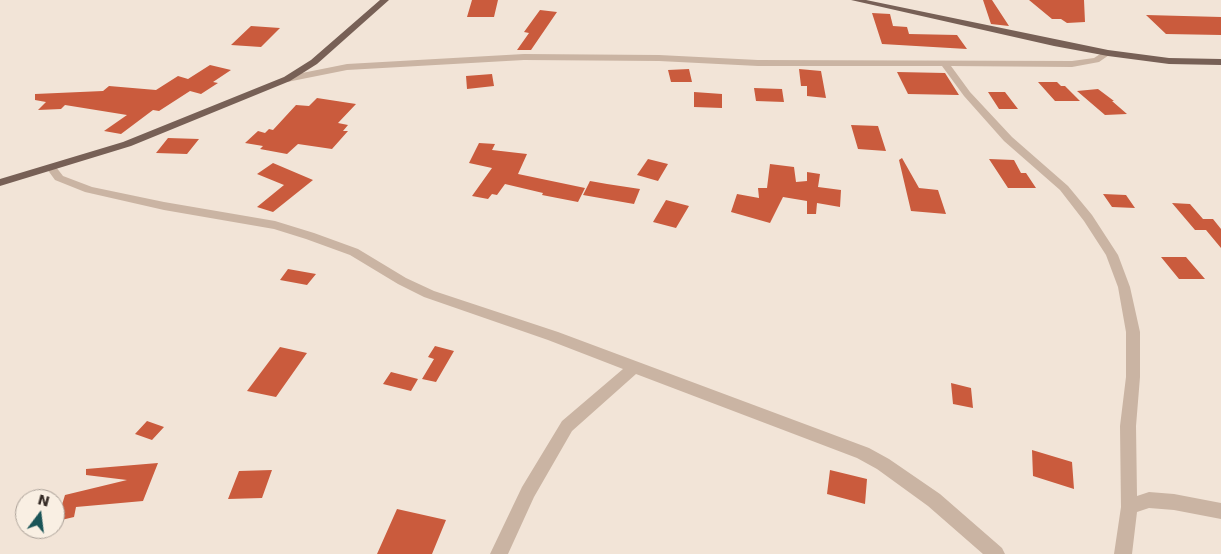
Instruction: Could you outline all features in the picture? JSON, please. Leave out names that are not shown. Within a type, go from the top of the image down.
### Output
[{"type":"main road","points":[[0,183],[52,169],[127,144],[287,79],[314,62],[385,0]]},
{"type":"main road","points":[[855,0],[1054,44],[1169,61],[1221,62]]},
{"type":"street","points":[[287,79],[346,67],[524,57],[946,64],[1072,64],[1096,60],[1108,53]]},
{"type":"street","points":[[946,64],[967,94],[1008,139],[1064,188],[1088,218],[1112,255],[1124,287],[1133,332],[1133,377],[1128,426],[1129,507],[1123,554]]},
{"type":"street","points":[[52,169],[59,178],[89,190],[164,206],[275,225],[310,236],[354,252],[402,281],[430,294],[553,336],[863,453],[883,464],[934,500],[996,554]]},
{"type":"street","points":[[499,554],[528,492],[567,426],[634,368]]},
{"type":"street","points":[[1129,507],[1150,500],[1174,502],[1221,511]]},
{"type":"building","points":[[472,0],[498,0],[494,17],[467,17]]},
{"type":"building","points":[[983,0],[992,0],[1009,26],[991,24]]},
{"type":"building","points":[[1029,0],[1084,0],[1085,22],[1067,23],[1061,19],[1052,19]]},
{"type":"building","points":[[540,10],[557,12],[531,50],[517,50],[529,33],[524,32]]},
{"type":"building","points":[[872,13],[890,14],[893,26],[907,27],[909,34],[957,35],[967,49],[882,44]]},
{"type":"building","points":[[1146,15],[1221,17],[1221,35],[1166,34]]},
{"type":"building","points":[[251,26],[280,28],[261,47],[231,45]]},
{"type":"building","points":[[210,65],[231,70],[213,82],[218,83],[201,94],[190,91],[159,111],[153,110],[121,134],[104,131],[127,115],[65,105],[61,109],[38,110],[46,102],[35,100],[35,94],[103,91],[109,86],[156,90],[178,76],[188,79]]},
{"type":"building","points":[[689,69],[692,82],[671,82],[668,70]]},
{"type":"building","points":[[799,69],[821,71],[826,98],[807,96],[807,86],[801,86]]},
{"type":"building","points":[[897,72],[945,73],[959,95],[908,94]]},
{"type":"building","points":[[492,74],[494,86],[467,89],[466,76]]},
{"type":"building","points":[[1038,82],[1057,82],[1061,86],[1065,86],[1080,101],[1055,101]]},
{"type":"building","points":[[754,88],[782,89],[784,102],[756,101]]},
{"type":"building","points":[[1098,89],[1127,114],[1105,115],[1077,91]]},
{"type":"building","points":[[694,92],[722,94],[722,108],[694,107]]},
{"type":"building","points":[[988,92],[1005,92],[1018,109],[999,109]]},
{"type":"building","points":[[317,98],[356,104],[338,123],[348,125],[343,131],[348,131],[332,149],[298,144],[287,154],[260,149],[263,146],[245,143],[258,131],[265,133],[269,129],[273,130],[296,105],[309,106]]},
{"type":"building","points":[[851,125],[878,126],[886,151],[858,149]]},
{"type":"building","points":[[168,138],[199,139],[187,154],[156,153]]},
{"type":"building","points":[[479,143],[495,144],[492,150],[527,154],[518,174],[585,188],[578,202],[542,195],[543,193],[505,184],[497,195],[492,194],[488,199],[472,196],[492,168],[469,163]]},
{"type":"building","points":[[902,158],[919,188],[938,190],[946,214],[911,211],[899,160]]},
{"type":"building","points":[[648,159],[668,164],[658,181],[637,175]]},
{"type":"building","points":[[989,159],[1014,160],[1021,173],[1026,173],[1036,188],[1008,188]]},
{"type":"building","points":[[273,163],[313,180],[273,212],[257,207],[284,185],[257,174]]},
{"type":"building","points":[[770,164],[794,167],[796,182],[807,181],[807,172],[820,174],[818,187],[841,190],[840,207],[817,203],[816,214],[807,214],[807,201],[783,197],[770,223],[731,212],[737,194],[759,198],[758,188],[767,188]]},
{"type":"building","points":[[590,181],[640,189],[634,204],[583,195]]},
{"type":"building","points":[[1103,194],[1126,195],[1135,208],[1112,207]]},
{"type":"building","points":[[666,200],[689,206],[676,228],[653,222]]},
{"type":"building","points":[[1172,203],[1190,204],[1203,219],[1213,219],[1221,229],[1221,248],[1206,230],[1195,230]]},
{"type":"building","points":[[1161,257],[1186,257],[1205,279],[1179,279]]},
{"type":"building","points":[[288,269],[316,274],[307,285],[280,280]]},
{"type":"building","points":[[435,346],[454,351],[436,382],[422,379],[434,359],[428,357]]},
{"type":"building","points":[[280,347],[307,353],[276,397],[247,391]]},
{"type":"building","points":[[391,372],[418,379],[411,391],[383,384]]},
{"type":"building","points":[[951,383],[971,388],[973,408],[953,404]]},
{"type":"building","points":[[147,421],[164,427],[152,440],[135,434]]},
{"type":"building","points":[[1032,450],[1072,462],[1074,489],[1033,476]]},
{"type":"building","points":[[158,463],[143,501],[76,507],[74,517],[65,519],[65,495],[127,480],[86,475],[86,469]]},
{"type":"building","points":[[272,470],[262,498],[228,499],[239,471]]},
{"type":"building","points":[[830,470],[867,479],[865,504],[827,494]]},
{"type":"building","points":[[397,509],[446,520],[432,554],[377,554]]}]
